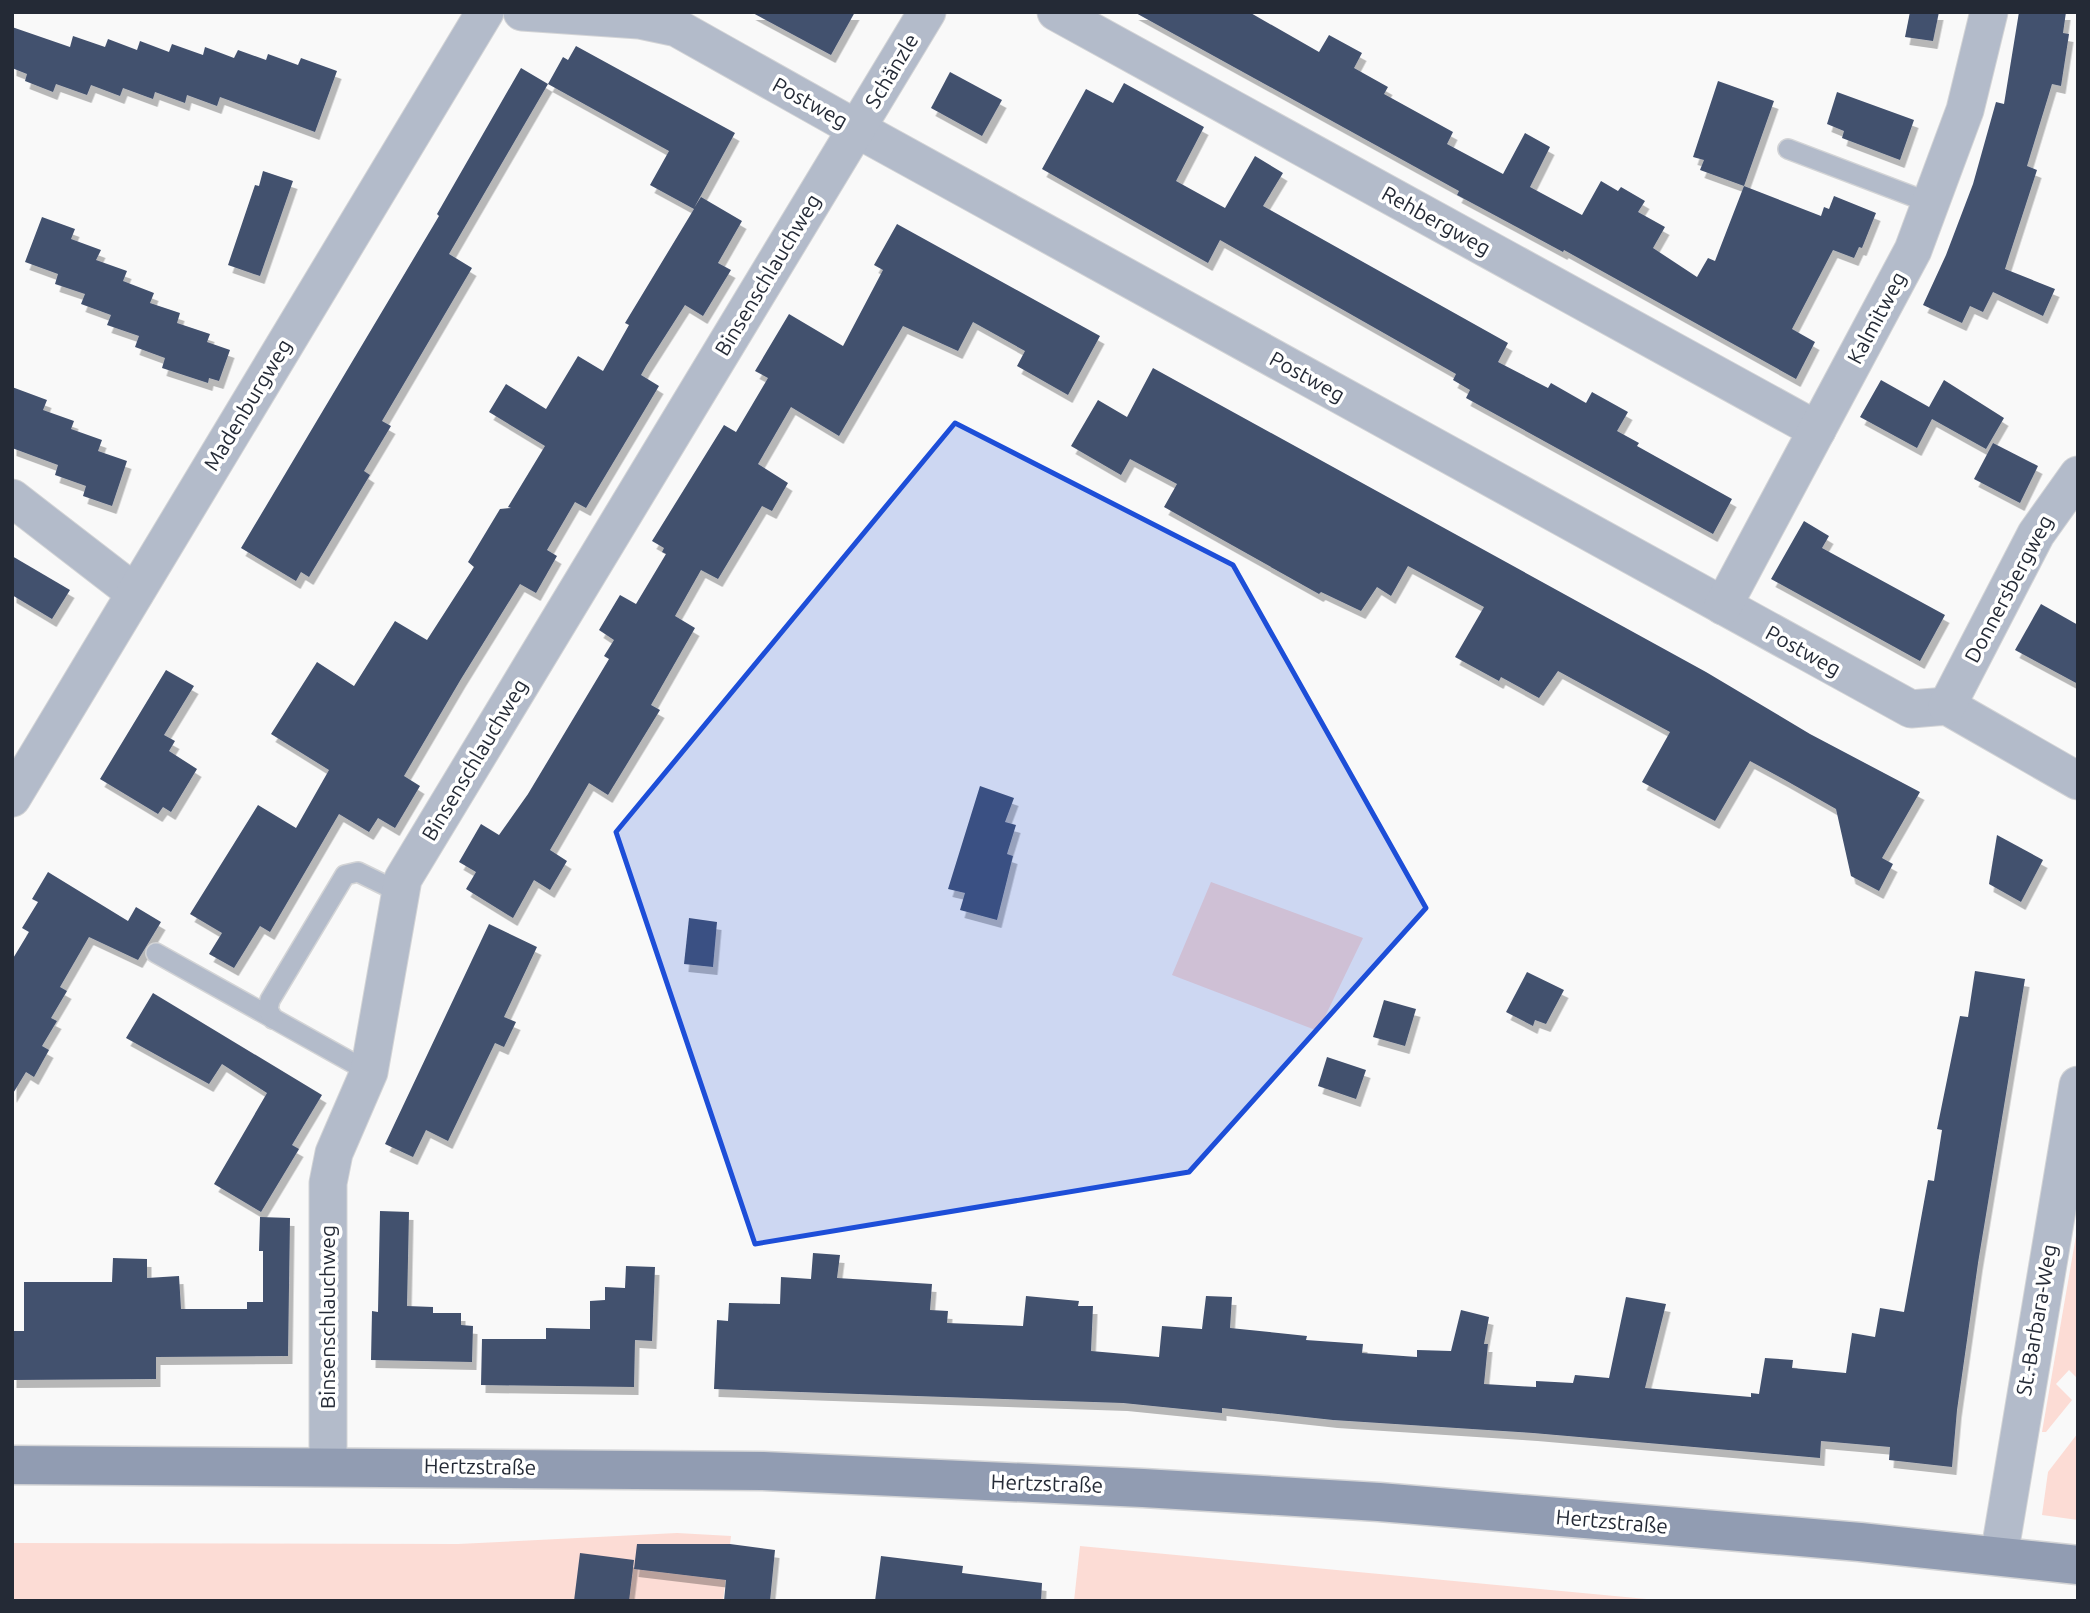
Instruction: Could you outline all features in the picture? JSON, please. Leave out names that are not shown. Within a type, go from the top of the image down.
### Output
[{"type":"main road","name":"Hertzstraße","points":[[12,1465],[763,1471],[1143,1488],[1392,1503],[2078,1565]]},
{"type":"street","name":"Madenburgweg","points":[[12,798],[485,12]]},
{"type":"street","name":"Postweg","points":[[522,12],[639,20],[677,28],[1911,709],[1947,706]]},
{"type":"street","name":"Schänzle","points":[[857,129],[927,12]]},
{"type":"street","name":"Rehbergweg","points":[[1056,12],[1817,430]]},
{"type":"street","name":"Kalmitweg","points":[[1723,606],[1892,295],[1933,204],[1965,110],[1989,12]]},
{"type":"street","name":"Binsenschlauchweg","points":[[328,1467],[328,1183],[334,1153],[369,1072],[399,891],[409,868],[857,129]]},
{"type":"street","name":"Donnersbergweg","points":[[1947,706],[2036,534],[2078,475]]},
{"type":"street","points":[[12,498],[135,593]]},
{"type":"street","points":[[1947,706],[2078,781]]},
{"type":"street","name":"St.-Barbara-Weg","points":[[1998,1556],[2078,1084]]},
{"type":"lane","points":[[1788,149],[1933,204]]},
{"type":"lane","points":[[273,1019],[268,1009],[270,1000],[345,874],[358,872],[399,891]]},
{"type":"lane","points":[[156,953],[369,1072]]},
{"type":"highlighted area","points":[[955,423],[1233,565],[1426,908],[1189,1172],[755,1244],[616,832]]},
{"type":"shaded area","points":[[1211,882],[1363,938],[1318,1031],[1172,975]]},
{"type":"shaded area","points":[[2078,1224],[2078,1379],[2069,1370],[2056,1384],[2072,1400],[2046,1432],[2042,1432]]},
{"type":"shaded area","points":[[2078,1433],[2078,1520],[2042,1515],[2048,1472]]},
{"type":"shaded area","points":[[677,1533],[731,1536],[723,1601],[12,1601],[12,1543],[458,1544]]},
{"type":"shaded area","points":[[1080,1546],[1668,1601],[1074,1601]]},
{"type":"building","points":[[751,12],[855,12],[831,55]]},
{"type":"building","points":[[1134,12],[1249,12],[1319,52],[1329,35],[1362,53],[1354,68],[1388,87],[1384,94],[1453,132],[1447,144],[1503,174],[1525,133],[1550,147],[1530,187],[1582,215],[1601,181],[1618,191],[1621,187],[1645,201],[1638,212],[1665,227],[1653,248],[1697,277],[1708,258],[1715,261],[1744,186],[1821,216],[1824,207],[1829,209],[1834,196],[1876,213],[1862,248],[1859,247],[1854,258],[1833,250],[1792,329],[1815,342],[1796,379],[1564,250],[1563,252],[1457,195],[1459,191]]},
{"type":"building","points":[[1910,12],[1939,12],[1933,41],[1905,37]]},
{"type":"building","points":[[2019,12],[2066,12],[2063,33],[2069,34],[2061,86],[2052,84],[2027,166],[2037,170],[2005,269],[2055,289],[2043,316],[1993,292],[1983,312],[1970,306],[1962,323],[1923,305],[1946,255],[1973,184],[1996,102],[2004,104]]},
{"type":"building","points":[[12,27],[70,47],[73,36],[105,47],[108,39],[137,50],[140,41],[169,52],[172,44],[203,55],[205,47],[234,58],[238,50],[266,60],[268,54],[298,65],[301,58],[337,71],[315,132],[220,97],[217,106],[187,95],[185,103],[155,92],[153,99],[123,88],[120,96],[91,85],[87,95],[56,84],[53,92],[25,81],[27,74],[12,68]]},
{"type":"building","points":[[576,46],[735,133],[694,208],[701,197],[742,221],[718,263],[731,270],[703,316],[685,305],[646,366],[641,375],[659,386],[586,508],[575,502],[547,550],[557,556],[536,593],[520,584],[461,679],[404,776],[420,786],[395,828],[378,818],[369,832],[339,814],[270,932],[260,926],[234,968],[209,954],[222,933],[190,914],[258,805],[296,828],[329,770],[271,734],[317,662],[354,686],[395,621],[427,640],[474,567],[468,562],[500,509],[511,508],[508,507],[545,446],[489,412],[506,384],[546,409],[578,356],[603,371],[629,325],[625,323],[694,209],[650,185],[669,151],[548,84],[563,57],[568,60]]},
{"type":"building","points":[[521,68],[548,84],[449,254],[472,268],[382,421],[391,426],[364,471],[370,475],[309,577],[301,572],[296,581],[241,548],[439,216],[437,214]]},
{"type":"building","points":[[950,72],[1002,100],[982,136],[931,108]]},
{"type":"building","points":[[1718,81],[1774,101],[1744,186],[1700,170],[1704,160],[1693,157]]},
{"type":"building","points":[[1124,83],[1204,127],[1176,181],[1225,208],[1255,156],[1283,173],[1263,206],[1508,343],[1498,362],[1548,388],[1551,383],[1586,403],[1592,392],[1628,412],[1617,431],[1639,443],[1637,446],[1732,499],[1713,534],[1466,398],[1470,390],[1453,380],[1456,374],[1220,240],[1208,263],[1042,169],[1086,89],[1113,103]]},
{"type":"building","points":[[1837,92],[1914,120],[1900,160],[1842,138],[1844,131],[1827,124]]},
{"type":"building","points":[[263,171],[293,181],[260,276],[228,265],[255,185],[259,186]]},
{"type":"building","points":[[42,217],[75,229],[71,239],[101,250],[96,260],[127,271],[123,281],[154,293],[150,303],[180,313],[177,323],[210,334],[207,342],[230,350],[219,381],[209,378],[208,383],[162,368],[165,358],[135,347],[139,336],[107,325],[111,315],[81,304],[85,294],[55,284],[58,274],[25,262]]},
{"type":"building","points":[[897,224],[1100,336],[1068,395],[1017,366],[1025,351],[973,322],[958,351],[903,326],[839,436],[791,407],[758,464],[788,483],[772,511],[762,506],[718,579],[701,570],[675,616],[695,628],[651,705],[660,710],[608,795],[589,783],[550,850],[567,861],[550,890],[534,880],[513,918],[466,889],[476,872],[459,862],[481,824],[499,835],[528,794],[609,659],[604,656],[614,640],[599,630],[620,595],[636,604],[666,554],[662,552],[664,548],[652,541],[724,425],[736,432],[768,378],[755,371],[789,314],[843,346],[883,270],[874,265]]},
{"type":"building","points":[[1153,368],[1706,672],[1810,734],[1920,792],[1882,858],[1893,864],[1879,891],[1851,876],[1836,809],[1785,780],[1750,761],[1715,821],[1642,782],[1670,732],[1558,671],[1539,698],[1501,677],[1499,681],[1455,657],[1484,607],[1408,566],[1391,596],[1377,587],[1361,611],[1321,592],[1319,594],[1164,507],[1177,484],[1130,459],[1121,475],[1071,446],[1098,400],[1127,417]]},
{"type":"building","points":[[1881,380],[1929,407],[1944,380],[2004,418],[1986,449],[1932,419],[1917,448],[1860,417]]},
{"type":"building","points":[[12,387],[47,400],[43,410],[74,421],[71,429],[102,440],[98,451],[127,461],[112,506],[83,496],[86,486],[55,475],[58,465],[12,448]]},
{"type":"building","points":[[1993,443],[2038,466],[2020,503],[1974,479]]},
{"type":"building","points":[[1804,521],[1829,536],[1822,548],[1945,615],[1920,661],[1771,579]]},
{"type":"building","points":[[12,556],[70,590],[52,619],[12,595]]},
{"type":"building","points":[[2041,604],[2078,625],[2078,684],[2015,650]]},
{"type":"building","points":[[166,670],[194,686],[164,735],[175,741],[169,751],[197,769],[171,812],[163,807],[158,814],[100,779]]},
{"type":"building","points":[[980,786],[1014,798],[1005,822],[1016,825],[1007,854],[1013,856],[997,920],[960,910],[965,893],[948,889]]},
{"type":"building","points":[[1997,835],[2043,860],[2021,902],[1989,884]]},
{"type":"building","points":[[48,872],[128,921],[136,907],[161,922],[138,960],[89,937],[60,987],[67,991],[51,1018],[57,1021],[42,1046],[49,1050],[34,1077],[26,1072],[12,1095],[12,960],[29,932],[22,928],[38,902],[32,899]]},
{"type":"building","points":[[689,918],[717,922],[713,967],[684,964]]},
{"type":"building","points":[[489,924],[537,947],[504,1017],[516,1022],[504,1047],[495,1043],[448,1141],[426,1130],[413,1157],[385,1144]]},
{"type":"building","points":[[1975,971],[2025,979],[1978,1263],[1957,1410],[1952,1467],[1889,1460],[1890,1447],[1821,1441],[1820,1458],[1533,1433],[1333,1420],[1222,1408],[1222,1413],[1123,1403],[714,1389],[717,1320],[728,1321],[729,1303],[780,1304],[781,1277],[811,1279],[813,1253],[840,1255],[837,1278],[932,1284],[930,1310],[948,1311],[947,1323],[1023,1326],[1026,1296],[1079,1301],[1078,1306],[1093,1306],[1091,1351],[1159,1357],[1162,1326],[1202,1329],[1206,1296],[1232,1297],[1230,1328],[1307,1336],[1306,1340],[1363,1344],[1362,1353],[1417,1357],[1417,1350],[1451,1351],[1461,1310],[1489,1317],[1484,1344],[1488,1344],[1484,1384],[1536,1387],[1536,1381],[1573,1383],[1575,1375],[1609,1378],[1626,1297],[1666,1304],[1645,1388],[1751,1397],[1751,1393],[1759,1394],[1765,1358],[1793,1360],[1792,1368],[1846,1373],[1852,1333],[1875,1337],[1880,1308],[1904,1312],[1928,1180],[1934,1181],[1942,1130],[1937,1129],[1960,1016],[1968,1017]]},
{"type":"building","points":[[1527,972],[1564,990],[1546,1024],[1535,1020],[1533,1026],[1506,1012]]},
{"type":"building","points":[[153,993],[322,1095],[292,1145],[299,1149],[261,1212],[214,1184],[267,1093],[222,1064],[209,1084],[126,1038]]},
{"type":"building","points":[[1384,1000],[1416,1009],[1405,1046],[1373,1037]]},
{"type":"building","points":[[1327,1057],[1366,1070],[1356,1099],[1318,1086]]},
{"type":"building","points":[[380,1211],[409,1212],[407,1306],[433,1307],[433,1313],[461,1313],[461,1325],[473,1326],[472,1362],[371,1360],[372,1311],[378,1312]]},
{"type":"building","points":[[260,1217],[290,1218],[288,1356],[156,1357],[156,1379],[12,1380],[12,1331],[24,1331],[24,1282],[112,1282],[113,1258],[147,1259],[147,1278],[179,1276],[181,1309],[247,1309],[247,1302],[263,1302],[263,1251],[259,1251]]},
{"type":"building","points":[[626,1266],[655,1267],[652,1341],[635,1340],[634,1387],[481,1385],[482,1339],[546,1339],[546,1328],[590,1329],[590,1301],[605,1300],[605,1287],[625,1288]]},
{"type":"building","points":[[637,1544],[730,1544],[775,1550],[770,1601],[724,1601],[726,1580],[634,1569]]},
{"type":"building","points":[[580,1553],[634,1560],[629,1601],[574,1601]]},
{"type":"building","points":[[881,1556],[963,1566],[962,1573],[1042,1583],[1041,1601],[875,1601]]}]
